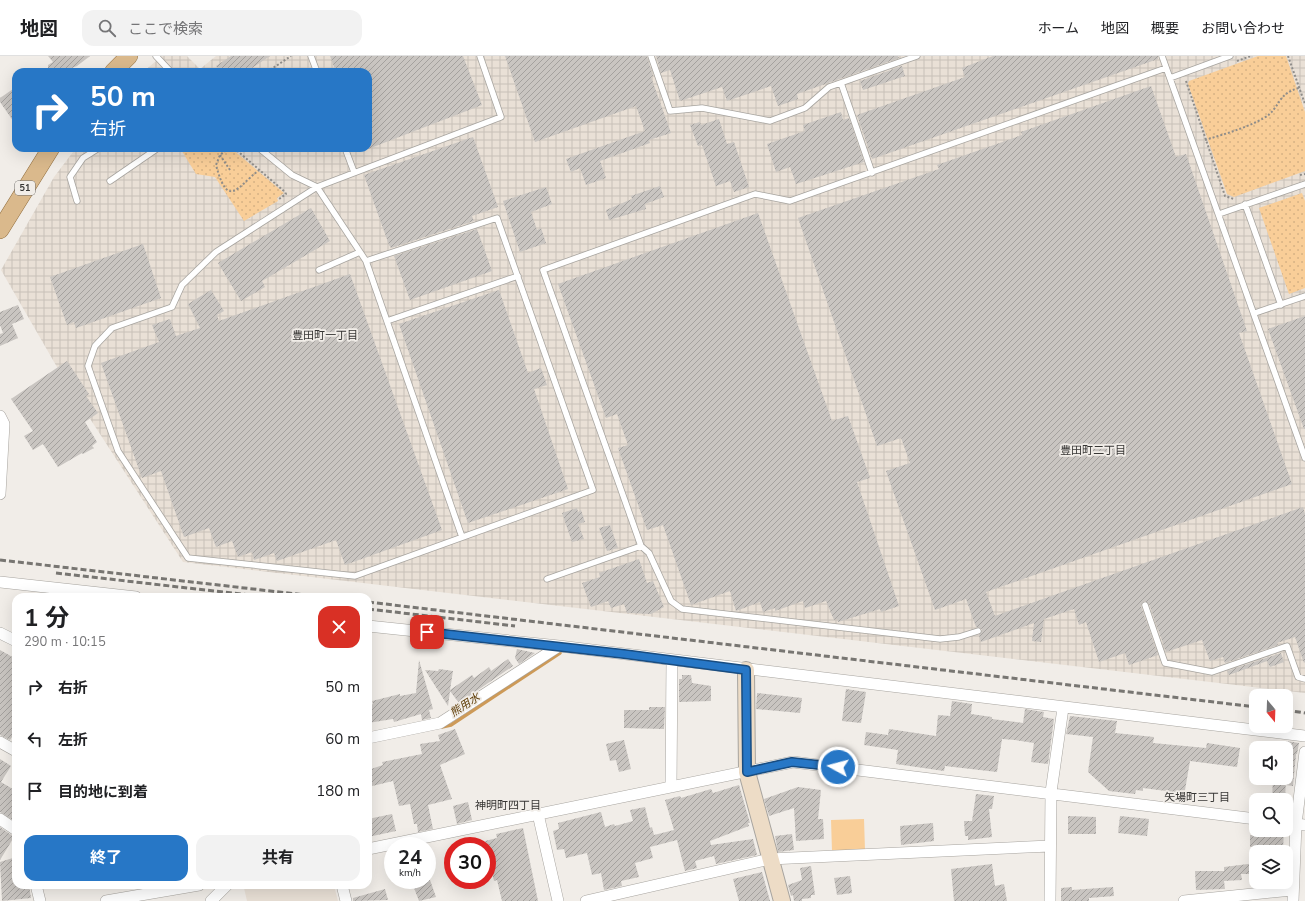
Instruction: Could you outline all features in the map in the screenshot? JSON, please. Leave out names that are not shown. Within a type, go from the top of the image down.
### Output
[{"type":"main road","points":[[117,68],[129,56]]},
{"type":"main road","name":"51","points":[[0,230],[49,152]]},
{"type":"street","points":[[0,416],[4,424],[0,494]]},
{"type":"street","points":[[0,582],[79,593]]},
{"type":"street","points":[[372,626],[559,646],[746,670],[1305,736]]},
{"type":"street","points":[[0,633],[12,639]]},
{"type":"street","points":[[372,737],[440,723],[559,646]]},
{"type":"street","points":[[671,787],[672,660]]},
{"type":"street","points":[[746,670],[747,772],[782,901]]},
{"type":"street","points":[[1050,901],[1051,792],[1063,708]]},
{"type":"street","points":[[0,742],[12,749]]},
{"type":"street","points":[[1184,901],[1293,895],[1296,824],[1305,752]]},
{"type":"street","points":[[372,848],[792,762],[1051,792],[1249,818]]},
{"type":"street","points":[[538,814],[558,901]]},
{"type":"street","points":[[0,820],[12,828]]},
{"type":"street","points":[[586,901],[770,859],[1050,846]]},
{"type":"street","points":[[37,889],[40,901]]},
{"type":"street","points":[[106,901],[176,889]]},
{"type":"street","points":[[211,901],[223,889]]},
{"type":"street","points":[[343,889],[346,901]]},
{"type":"lane","points":[[156,56],[167,68]]},
{"type":"lane","points":[[311,56],[316,68]]},
{"type":"lane","points":[[366,261],[497,218],[593,490],[355,576],[188,558],[118,451],[88,366],[95,346],[112,328],[172,306],[182,285],[216,252],[318,187],[501,117],[480,56]]},
{"type":"lane","points":[[651,56],[670,110],[702,108],[770,121],[805,108],[829,87],[917,56]]},
{"type":"lane","points":[[1162,56],[1305,458]]},
{"type":"lane","points":[[1170,78],[1230,56]]},
{"type":"lane","points":[[978,631],[959,638],[940,639],[682,609],[671,600],[649,553],[641,546],[543,270],[755,194],[790,201],[1166,68]]},
{"type":"lane","points":[[841,83],[872,173]]},
{"type":"lane","points":[[77,201],[70,177],[83,158],[93,152]]},
{"type":"lane","points":[[110,181],[150,152]]},
{"type":"lane","points":[[264,152],[292,175],[318,187],[366,261],[462,538]]},
{"type":"lane","points":[[346,152],[354,172]]},
{"type":"lane","points":[[1219,214],[1305,184]]},
{"type":"lane","points":[[1245,204],[1281,305]]},
{"type":"lane","points":[[319,270],[360,252]]},
{"type":"lane","points":[[387,321],[518,276]]},
{"type":"lane","points":[[1254,313],[1305,296]]},
{"type":"lane","points":[[548,579],[641,546]]},
{"type":"lane","points":[[1145,605],[1165,663],[1212,672],[1287,646],[1298,678],[1305,679]]},
{"type":"path","points":[[273,68],[291,56]]},
{"type":"path","points":[[1230,64],[1251,56]]},
{"type":"path","points":[[1288,56],[1305,104]]},
{"type":"path","points":[[1187,79],[1185,83],[1225,196],[1234,199],[1241,196]]},
{"type":"path","points":[[1205,140],[1235,131],[1265,117],[1274,110],[1282,96],[1289,91],[1299,88]]},
{"type":"path","points":[[224,152],[220,155],[216,165],[223,185],[228,190],[238,190],[259,170]]},
{"type":"path","points":[[239,152],[286,192],[286,194],[279,199]]},
{"type":"path","points":[[220,155],[230,170]]},
{"type":"path","points":[[1298,176],[1305,174]]},
{"type":"shaded area","points":[[162,56],[187,56],[199,68],[148,68]]},
{"type":"shaded area","points":[[216,56],[1305,56],[1305,693],[1293,692],[1293,689],[1271,689],[183,562],[61,374],[1,270],[54,177],[73,152],[372,152],[372,68],[201,68]]},
{"type":"shaded area","points":[[1258,56],[1286,56],[1305,112],[1305,171],[1234,197],[1227,194],[1188,84],[1189,81]]},
{"type":"shaded area","points":[[182,152],[236,152],[284,193],[277,198],[278,201],[244,221],[215,177],[196,174]]},
{"type":"shaded area","points":[[1302,193],[1305,201],[1305,288],[1289,294],[1259,208]]},
{"type":"shaded area","points":[[864,819],[865,851],[832,852],[831,820]]},
{"type":"shaded area","points":[[244,889],[335,889],[338,901],[247,901]]},
{"type":"building","points":[[48,56],[90,56],[72,68],[48,68],[48,65],[53,62]]},
{"type":"building","points":[[231,56],[270,56],[252,68],[217,68],[216,66]]},
{"type":"building","points":[[330,56],[463,56],[482,105],[372,147],[372,68],[334,68]]},
{"type":"building","points":[[505,56],[647,56],[653,76],[651,77],[671,133],[649,140],[650,143],[600,161],[606,178],[586,185],[580,168],[571,172],[566,159],[645,131],[636,106],[535,142]]},
{"type":"building","points":[[656,56],[898,56],[899,58],[797,94],[798,99],[778,106],[771,86],[727,101],[722,87],[680,101],[670,70],[661,73]]},
{"type":"building","points":[[993,56],[1158,56],[1158,59],[872,159],[857,115],[965,77],[962,68]]},
{"type":"building","points":[[902,66],[905,76],[863,90],[860,81]]},
{"type":"building","points":[[1151,86],[1176,157],[1186,154],[1247,331],[1239,333],[1292,484],[986,592],[995,616],[1303,507],[1305,514],[1304,663],[1295,637],[1277,643],[1278,645],[1225,663],[1223,657],[1210,661],[1202,640],[1166,652],[1149,604],[1145,601],[1141,606],[1158,655],[1129,665],[1125,653],[1099,662],[1086,622],[1079,625],[1074,609],[1044,619],[1041,642],[1032,641],[1034,623],[981,642],[979,635],[982,629],[976,627],[966,599],[935,610],[886,471],[910,463],[901,438],[877,446],[798,218],[939,169],[937,165],[1022,135],[1021,132]]},
{"type":"building","points":[[12,90],[12,119],[0,102],[0,98]]},
{"type":"building","points":[[841,112],[843,120],[849,118],[864,162],[796,184],[790,167],[776,172],[767,144],[805,131],[803,125]]},
{"type":"building","points":[[719,119],[727,144],[734,142],[749,187],[734,192],[730,181],[716,186],[702,145],[698,146],[690,125],[700,122],[701,125]]},
{"type":"building","points":[[473,137],[498,207],[472,216],[474,221],[391,248],[364,175]]},
{"type":"building","points":[[660,186],[664,197],[645,204],[646,209],[609,220],[606,210],[632,199],[631,196]]},
{"type":"building","points":[[546,187],[552,204],[531,212],[537,230],[541,228],[546,243],[520,252],[503,201]]},
{"type":"building","points":[[311,208],[330,241],[262,281],[265,287],[241,301],[218,263]]},
{"type":"building","points":[[758,213],[832,421],[848,416],[870,478],[857,482],[899,606],[881,612],[880,609],[838,622],[837,619],[834,620],[826,601],[805,608],[803,601],[775,611],[775,608],[763,612],[760,602],[736,611],[730,591],[691,605],[663,525],[647,530],[618,448],[628,445],[617,414],[606,418],[558,284]]},
{"type":"building","points":[[477,229],[492,271],[410,300],[394,256]]},
{"type":"building","points":[[143,244],[161,298],[76,328],[74,322],[67,325],[50,277]]},
{"type":"building","points":[[350,274],[442,530],[345,565],[336,540],[277,561],[274,553],[254,560],[252,552],[238,557],[232,541],[216,547],[209,528],[184,537],[161,471],[142,478],[101,363],[159,342],[152,325],[170,319],[176,336],[200,328],[188,304],[211,290],[224,311],[217,315],[219,321]]},
{"type":"building","points":[[499,290],[528,373],[541,368],[547,385],[534,389],[568,489],[468,523],[399,324]]},
{"type":"building","points":[[18,305],[24,319],[12,324],[18,338],[0,346],[0,334],[3,333],[0,325],[0,312]]},
{"type":"building","points":[[1305,316],[1305,429],[1304,429],[1268,329]]},
{"type":"building","points":[[67,361],[89,394],[86,396],[98,413],[85,422],[97,442],[92,446],[94,448],[58,467],[43,444],[33,450],[24,436],[33,431],[11,399]]},
{"type":"building","points":[[577,508],[578,512],[581,510],[585,522],[578,524],[584,539],[572,542],[562,513]]},
{"type":"building","points":[[610,525],[618,548],[607,551],[599,528]]},
{"type":"building","points":[[639,559],[647,583],[653,581],[664,607],[651,614],[627,613],[624,604],[611,608],[608,601],[591,607],[582,583],[600,577],[599,573]]},
{"type":"building","points":[[517,649],[535,653],[519,664],[515,658]]},
{"type":"building","points":[[0,650],[12,657],[12,737],[10,740],[0,735]]},
{"type":"building","points":[[1281,653],[1284,662],[1270,667],[1267,661],[1229,675],[1227,671]]},
{"type":"building","points":[[508,659],[513,666],[459,703],[450,691],[448,706],[425,670],[438,671],[439,669],[453,671],[450,690],[472,675],[474,678],[489,667],[491,671]]},
{"type":"building","points":[[419,660],[433,709],[429,710],[431,718],[422,720],[421,714],[394,722],[393,719],[372,722],[372,701],[400,694],[400,696],[416,693]]},
{"type":"building","points":[[682,675],[691,675],[692,683],[711,686],[711,701],[679,702],[679,679],[682,679]]},
{"type":"building","points":[[846,689],[866,692],[861,723],[842,721]]},
{"type":"building","points":[[757,693],[802,698],[800,713],[756,709]]},
{"type":"building","points":[[952,701],[972,704],[971,714],[992,717],[992,719],[1023,723],[1025,709],[1044,712],[1043,717],[1054,719],[1048,764],[1031,762],[1034,743],[1015,740],[1002,739],[997,772],[945,766],[944,771],[896,764],[898,750],[864,745],[866,732],[888,735],[889,729],[936,736],[938,715],[950,716]]},
{"type":"building","points":[[649,707],[665,707],[664,729],[624,728],[624,710],[649,710]]},
{"type":"building","points":[[1070,716],[1117,721],[1115,733],[1154,737],[1153,743],[1206,748],[1207,743],[1240,748],[1237,767],[1190,761],[1184,796],[1165,793],[1166,791],[1143,788],[1143,791],[1136,790],[1135,794],[1109,791],[1088,772],[1093,737],[1066,734]]},
{"type":"building","points":[[455,729],[465,754],[440,765],[452,799],[428,805],[433,829],[418,832],[417,824],[414,824],[410,804],[399,806],[393,781],[372,786],[372,769],[383,765],[382,762],[422,754],[420,744],[440,741],[438,735]]},
{"type":"building","points":[[624,740],[631,769],[619,772],[616,760],[610,761],[606,744]]},
{"type":"building","points":[[1293,742],[1299,743],[1296,754],[1293,786],[1286,785],[1293,785]]},
{"type":"building","points":[[0,759],[11,766],[1,782],[12,789],[12,820],[0,812]]},
{"type":"building","points":[[739,785],[750,823],[748,823],[749,826],[710,841],[711,845],[753,839],[757,855],[716,864],[714,856],[695,861],[697,868],[685,871],[677,840],[650,847],[653,858],[635,863],[639,877],[621,881],[622,886],[604,890],[601,873],[592,875],[587,853],[566,858],[564,849],[557,850],[553,831],[559,829],[558,823],[601,812],[605,827],[614,824],[615,826],[633,821],[630,810],[645,807],[650,828],[652,827],[654,835],[674,830],[665,800],[680,796],[681,798],[711,789],[713,793]]},
{"type":"building","points":[[1273,785],[1286,785],[1285,793],[1272,793]]},
{"type":"building","points":[[798,787],[821,790],[818,819],[823,819],[824,839],[796,841],[794,808],[769,816],[764,799]]},
{"type":"building","points":[[976,794],[994,796],[992,809],[989,809],[992,837],[968,840],[968,836],[965,836],[964,821],[972,821]]},
{"type":"building","points":[[468,802],[472,820],[457,824],[453,806]]},
{"type":"building","points":[[392,814],[396,831],[372,836],[372,818]]},
{"type":"building","points":[[1068,816],[1096,817],[1096,834],[1068,834]]},
{"type":"building","points":[[1120,816],[1149,819],[1147,836],[1118,833]]},
{"type":"building","points":[[933,823],[934,841],[901,845],[900,826]]},
{"type":"building","points":[[0,827],[12,836],[12,840],[0,860]]},
{"type":"building","points":[[523,828],[538,901],[502,901],[496,880],[496,834]]},
{"type":"building","points":[[792,834],[794,850],[778,852],[775,836]]},
{"type":"building","points":[[1250,837],[1284,837],[1283,845],[1250,845]]},
{"type":"building","points":[[12,858],[12,889],[30,889],[31,898],[2,901],[0,862]]},
{"type":"building","points":[[992,864],[995,886],[1004,884],[1007,901],[954,901],[951,869]]},
{"type":"building","points":[[1249,864],[1249,874],[1241,874],[1242,880],[1224,881],[1225,889],[1196,890],[1195,871],[1224,871],[1224,867]]},
{"type":"building","points":[[811,866],[815,895],[811,895],[811,898],[802,899],[802,901],[794,901],[788,885],[802,880],[800,868]]},
{"type":"building","points":[[762,872],[770,901],[739,901],[733,879]]},
{"type":"building","points":[[850,876],[852,893],[837,895],[834,878]]},
{"type":"building","points":[[1072,887],[1072,890],[1113,887],[1114,896],[1089,898],[1089,901],[1061,901],[1061,888]]},
{"type":"building","points":[[385,889],[388,900],[353,901],[353,898]]},
{"type":"building","points":[[414,889],[433,889],[436,897],[419,901]]},
{"type":"waterway","name":"熊用水","points":[[442,727],[451,725],[560,653]]},
{"type":"railway","points":[[0,560],[288,593]]},
{"type":"railway","points":[[56,573],[232,593]]},
{"type":"railway","points":[[372,602],[1249,706]]},
{"type":"railway","points":[[372,609],[515,626]]},
{"type":"railway","points":[[1293,711],[1305,713]]},
{"type":"district","name":"豊田町一丁目","points":[[325,335]]},
{"type":"district","name":"豊田町二丁目","points":[[1093,450]]},
{"type":"district","name":"矢場町三丁目","points":[[1197,797]]},
{"type":"district","name":"神明町四丁目","points":[[508,805]]},
{"type":"route","points":[[427,632],[559,646],[746,670],[747,772],[792,762],[838,767]]}]
